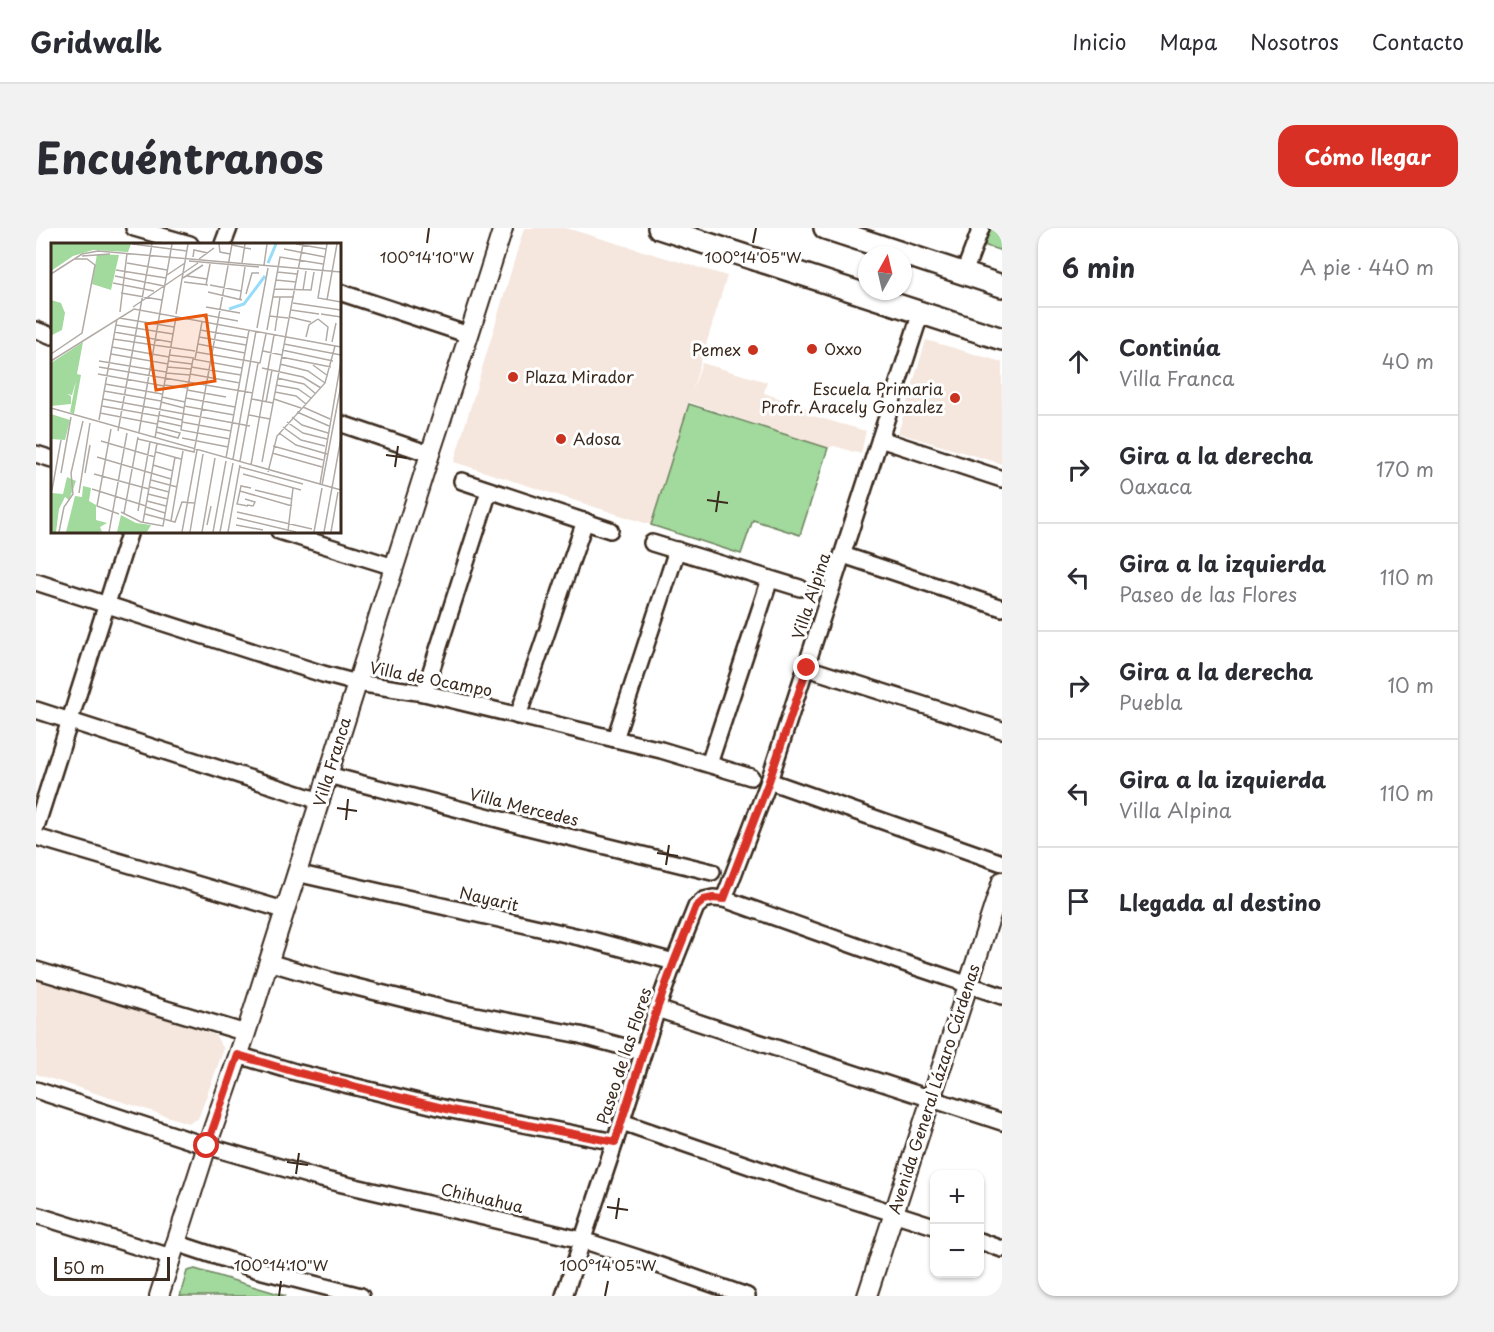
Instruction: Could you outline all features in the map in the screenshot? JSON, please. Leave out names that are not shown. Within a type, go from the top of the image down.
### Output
[{"type":"main road","points":[[659,228],[1002,339]]},
{"type":"main road","points":[[825,228],[1002,286]]},
{"type":"street","points":[[134,228],[186,243]]},
{"type":"street","points":[[223,243],[229,228]]},
{"type":"street","name":"Villa Franca","points":[[159,1296],[246,1033],[503,228]]},
{"type":"street","points":[[964,273],[981,228]]},
{"type":"street","points":[[340,292],[470,335]]},
{"type":"street","name":"Villa Alpina","points":[[724,899],[769,781],[807,668],[921,312]]},
{"type":"street","points":[[36,330],[51,336]]},
{"type":"street","points":[[340,423],[430,454]]},
{"type":"street","points":[[880,440],[1002,479]]},
{"type":"street","points":[[36,454],[51,459]]},
{"type":"street","points":[[462,481],[610,530]]},
{"type":"street","points":[[424,693],[489,491]]},
{"type":"street","points":[[518,716],[585,521]]},
{"type":"street","points":[[36,826],[130,532]]},
{"type":"street","points":[[282,532],[394,567]]},
{"type":"street","points":[[652,543],[800,588]]},
{"type":"street","points":[[615,739],[676,550]]},
{"type":"street","points":[[843,555],[1002,608]]},
{"type":"street","points":[[710,764],[771,579]]},
{"type":"street","name":"Villa de Ocampo","points":[[36,582],[323,674],[357,683],[424,693],[615,739],[751,777]]},
{"type":"street","points":[[807,668],[1002,730]]},
{"type":"street","points":[[36,710],[320,801]]},
{"type":"street","name":"Villa Mercedes","points":[[328,775],[712,872]]},
{"type":"street","points":[[769,781],[1002,863]]},
{"type":"street","points":[[36,837],[284,910]]},
{"type":"street","name":"Nayarit","points":[[296,873],[588,939],[674,962]]},
{"type":"street","name":"Avenida General Lázaro Cárdenas","points":[[867,1296],[1002,881]]},
{"type":"street","points":[[724,899],[1002,996]]},
{"type":"street","name":"Paseo de las Flores","points":[[564,1296],[657,1009],[696,907],[704,900],[724,899]]},
{"type":"street","points":[[268,962],[332,981],[449,1010],[580,1035],[643,1052]]},
{"type":"street","points":[[36,970],[246,1033]]},
{"type":"street","points":[[657,1009],[1002,1122]]},
{"type":"street","points":[[238,1055],[295,1072],[451,1110],[615,1142]]},
{"type":"street","name":"Chihuahua","points":[[36,1090],[207,1146],[321,1179],[582,1240],[638,1257],[747,1296]]},
{"type":"street","points":[[622,1122],[930,1225]]},
{"type":"street","points":[[36,1215],[361,1296]]},
{"type":"street","points":[[984,1242],[1002,1248]]},
{"type":"shaded area","points":[[524,228],[566,228],[727,276],[691,394],[702,363],[767,382],[764,393],[807,408],[806,414],[866,431],[861,454],[834,446],[828,448],[689,402],[651,525],[454,462]]},
{"type":"shaded area","name":"Escuela Primaria Profr. Aracely Gonzalez","points":[[926,340],[1002,362],[1002,464],[898,433]]},
{"type":"shaded area","points":[[36,976],[215,1035],[224,1049],[198,1119],[188,1123],[36,1074]]},
{"type":"green space","points":[[991,228],[1002,230],[1002,251],[986,246]]},
{"type":"green space","points":[[689,404],[828,448],[800,535],[753,520],[741,554],[651,525]]},
{"type":"green space","points":[[195,1269],[286,1296],[180,1296],[187,1271]]},
{"type":"place","name":"Oxxo","points":[[812,349]]},
{"type":"place","name":"Pemex","points":[[753,350]]},
{"type":"place","name":"Plaza Mirador","points":[[513,377]]},
{"type":"place","name":"Escuela Primaria Profr. Aracely Gonzalez","points":[[955,398]]},
{"type":"place","name":"Adosa","points":[[561,439]]},
{"type":"route","points":[[207,1146],[238,1055],[295,1072],[451,1110],[615,1142],[657,1009],[696,907],[704,900],[724,899],[769,781],[807,668]]}]
